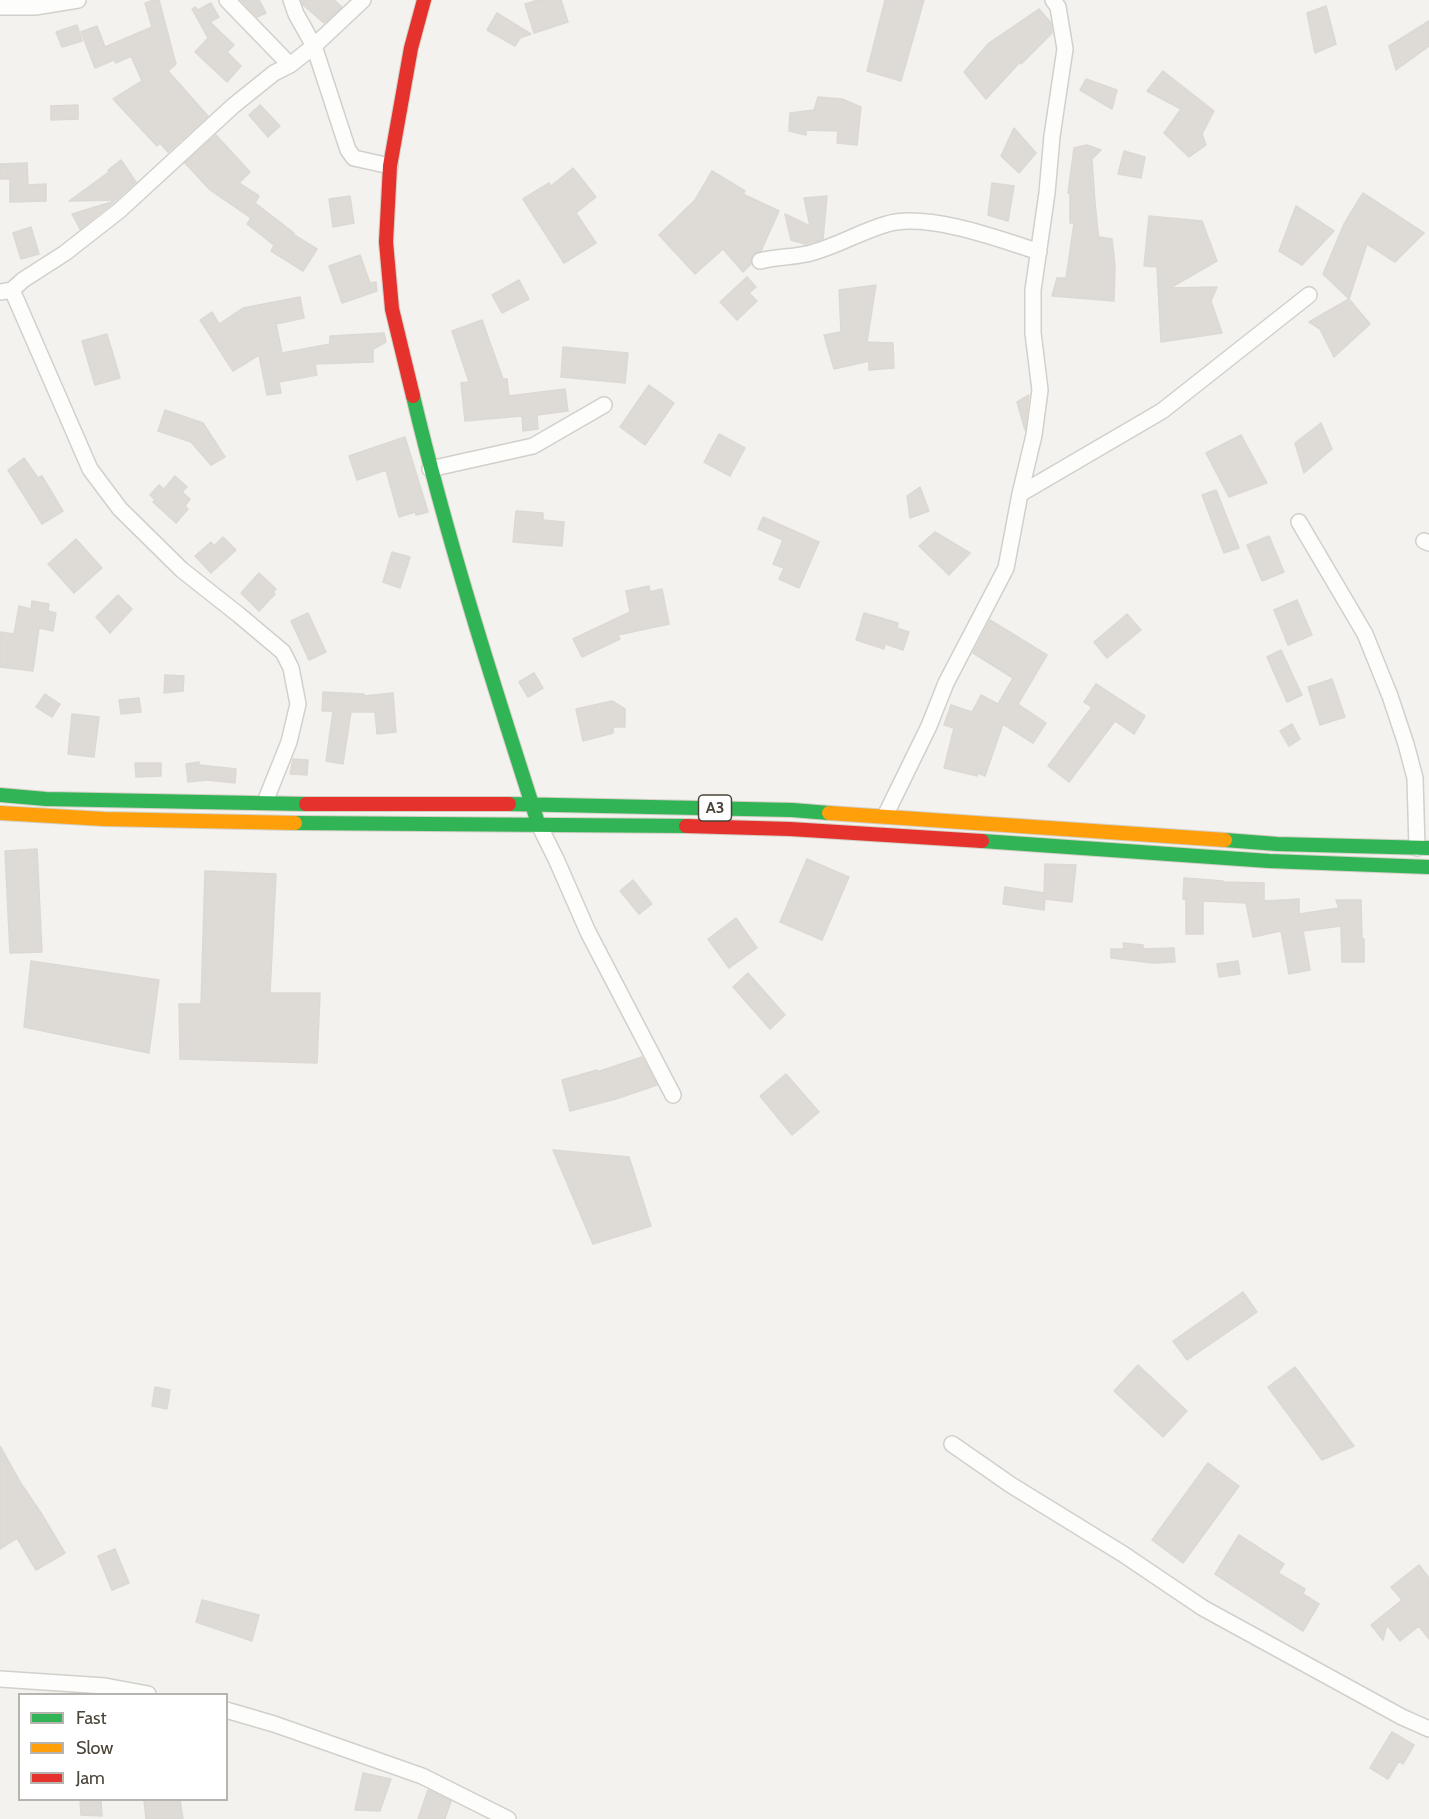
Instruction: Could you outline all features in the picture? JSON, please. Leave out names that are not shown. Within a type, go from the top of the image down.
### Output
[{"type":"main road","points":[[423,0],[411,48],[390,166],[386,242],[392,309],[430,469],[480,643],[539,825]]},
{"type":"main road","name":"A3","points":[[0,795],[46,799],[300,804],[669,806],[792,810],[1277,844],[1423,848]]},
{"type":"main road","name":"A3","points":[[0,813],[43,817],[276,823],[790,829],[1276,863],[1429,867]]},
{"type":"main road","points":[[1276,863],[1277,844]]},
{"type":"street","points":[[0,7],[35,7],[78,0]]},
{"type":"street","points":[[227,0],[290,65]]},
{"type":"street","points":[[291,0],[314,46],[348,150],[354,158],[390,166]]},
{"type":"street","points":[[265,802],[289,742],[298,704],[291,668],[283,652],[182,570],[120,509],[90,469],[6,291],[66,253],[120,210],[233,106],[274,73],[290,65],[314,46],[363,0]]},
{"type":"street","points":[[885,816],[929,726],[946,683],[1006,568],[1034,435],[1040,390],[1033,323],[1033,290],[1065,49],[1055,1]]},
{"type":"street","points":[[760,261],[773,257],[786,258],[812,253],[887,224],[907,220],[987,234],[1038,252]]},
{"type":"street","points":[[1020,494],[1162,411],[1309,295]]},
{"type":"street","points":[[430,469],[533,446],[604,405]]},
{"type":"street","points":[[1299,522],[1365,634],[1390,696],[1415,778],[1423,848]]},
{"type":"street","points":[[539,825],[588,932],[673,1095]]},
{"type":"street","points":[[952,1444],[1011,1485],[1123,1554],[1203,1608],[1402,1718],[1429,1729]]},
{"type":"street","points":[[0,1679],[105,1686],[138,1693]]},
{"type":"street","points":[[228,1711],[274,1724],[422,1776],[508,1819]]},
{"type":"building","points":[[159,0],[176,64],[168,71],[208,116],[168,152],[160,143],[157,146],[113,99],[142,81],[131,56],[116,63],[114,60],[95,68],[81,32],[97,26],[105,47],[152,27],[145,3]]},
{"type":"building","points":[[241,0],[259,0],[266,13],[257,17]]},
{"type":"building","points":[[301,0],[334,0],[342,7],[324,23],[303,5]]},
{"type":"building","points":[[538,0],[561,0],[568,22],[534,33],[525,4]]},
{"type":"building","points":[[885,0],[924,0],[901,81],[867,71]]},
{"type":"building","points":[[211,3],[219,17],[210,22],[234,45],[227,52],[241,66],[227,82],[195,52],[208,38],[192,9],[195,7],[198,10]]},
{"type":"building","points":[[1326,6],[1336,44],[1315,53],[1307,13]]},
{"type":"building","points":[[1039,9],[1051,23],[1052,33],[1021,64],[1020,62],[986,99],[964,72],[989,43]]},
{"type":"building","points":[[497,13],[531,34],[520,38],[515,46],[487,30]]},
{"type":"building","points":[[1429,21],[1429,46],[1396,70],[1389,46]]},
{"type":"building","points":[[77,25],[82,41],[62,47],[56,32]]},
{"type":"building","points":[[1163,71],[1214,111],[1202,134],[1206,145],[1189,157],[1164,133],[1181,109],[1147,91]]},
{"type":"building","points":[[1086,79],[1117,90],[1112,109],[1080,90]]},
{"type":"building","points":[[818,97],[842,99],[861,107],[857,145],[837,143],[838,131],[806,130],[806,135],[789,131],[790,113],[814,110]]},
{"type":"building","points":[[78,105],[78,119],[51,120],[51,106]]},
{"type":"building","points":[[260,105],[280,126],[268,137],[249,115]]},
{"type":"building","points":[[1014,128],[1036,153],[1019,173],[1001,156]]},
{"type":"building","points":[[216,135],[250,172],[239,183],[259,196],[255,203],[294,233],[291,233],[317,249],[303,271],[271,251],[274,245],[247,224],[251,218],[210,190],[185,163]]},
{"type":"building","points":[[1087,145],[1101,150],[1092,159],[1095,203],[1099,241],[1100,237],[1112,239],[1115,265],[1114,301],[1052,296],[1057,278],[1066,278],[1074,223],[1070,223],[1070,194],[1068,193],[1074,148]]},
{"type":"building","points":[[1124,151],[1145,157],[1141,178],[1118,174]]},
{"type":"building","points":[[121,160],[136,182],[116,200],[69,201],[109,172],[108,170]]},
{"type":"building","points":[[27,163],[28,185],[46,184],[46,201],[10,202],[10,179],[0,179],[0,164]]},
{"type":"building","points":[[573,168],[596,197],[576,213],[596,243],[564,263],[523,199],[549,183],[551,186]]},
{"type":"building","points":[[712,171],[745,191],[743,194],[779,211],[761,251],[753,254],[751,264],[743,272],[723,249],[695,274],[659,235],[695,200]]},
{"type":"building","points":[[992,183],[1014,186],[1008,221],[988,215]]},
{"type":"building","points":[[1363,193],[1424,233],[1395,262],[1367,244],[1349,299],[1323,274],[1344,224]]},
{"type":"building","points":[[350,196],[354,223],[333,227],[329,199]]},
{"type":"building","points":[[827,196],[823,239],[805,244],[791,240],[785,214],[810,226],[804,198]]},
{"type":"building","points":[[115,201],[80,229],[72,214]]},
{"type":"building","points":[[1296,206],[1334,231],[1302,265],[1279,251]]},
{"type":"building","points":[[1149,216],[1202,221],[1217,261],[1170,288],[1217,287],[1211,301],[1222,333],[1161,342],[1157,267],[1144,266]]},
{"type":"building","points":[[31,227],[39,254],[21,259],[13,233]]},
{"type":"building","points":[[360,255],[370,283],[376,282],[377,291],[342,303],[329,266]]},
{"type":"building","points":[[747,277],[756,287],[749,293],[757,301],[737,320],[720,302]]},
{"type":"building","points":[[519,280],[529,299],[502,313],[492,295]]},
{"type":"building","points":[[876,285],[867,342],[893,343],[894,368],[869,370],[869,361],[834,369],[824,335],[841,332],[839,290]]},
{"type":"building","points":[[300,297],[304,318],[276,324],[282,353],[330,344],[330,336],[384,333],[386,342],[373,349],[373,362],[315,364],[317,375],[279,382],[281,393],[267,395],[259,355],[233,371],[200,320],[212,312],[219,324],[243,308]]},
{"type":"building","points":[[1349,299],[1370,324],[1334,357],[1320,329],[1309,322]]},
{"type":"building","points":[[482,320],[503,379],[507,379],[509,396],[565,389],[568,411],[537,415],[538,429],[523,431],[522,416],[465,421],[461,383],[469,382],[452,331]]},
{"type":"building","points":[[107,334],[120,378],[95,385],[82,341]]},
{"type":"building","points":[[563,347],[628,353],[625,383],[561,377]]},
{"type":"building","points":[[649,385],[674,403],[645,445],[620,427]]},
{"type":"building","points":[[1029,395],[1025,430],[1017,402]]},
{"type":"building","points":[[165,410],[203,423],[225,457],[211,465],[191,442],[158,431]]},
{"type":"building","points":[[1321,423],[1332,449],[1304,473],[1295,443]]},
{"type":"building","points":[[719,434],[745,448],[730,476],[704,462]]},
{"type":"building","points":[[1241,435],[1267,483],[1229,497],[1206,453]]},
{"type":"building","points":[[405,437],[428,512],[416,515],[415,512],[399,517],[386,470],[357,480],[349,456]]},
{"type":"building","points":[[24,458],[38,478],[42,476],[63,511],[42,524],[8,470]]},
{"type":"building","points":[[175,476],[187,487],[182,492],[190,499],[185,506],[188,509],[176,523],[153,502],[155,500],[150,495],[159,485],[164,489]]},
{"type":"building","points":[[920,487],[929,511],[910,518],[907,496]]},
{"type":"building","points":[[1216,490],[1239,548],[1224,553],[1202,495]]},
{"type":"building","points":[[516,511],[543,513],[543,520],[564,522],[562,546],[513,542]]},
{"type":"building","points":[[763,517],[819,542],[799,588],[779,579],[784,568],[773,564],[783,540],[758,529]]},
{"type":"building","points":[[935,532],[970,553],[949,575],[919,546]]},
{"type":"building","points":[[1269,536],[1284,572],[1262,581],[1247,545]]},
{"type":"building","points":[[223,537],[236,550],[211,573],[195,556],[211,542],[214,546]]},
{"type":"building","points":[[76,539],[102,568],[74,593],[48,564]]},
{"type":"building","points":[[392,552],[410,557],[400,588],[383,582]]},
{"type":"building","points":[[259,573],[276,589],[273,592],[275,594],[259,611],[241,593]]},
{"type":"building","points":[[649,586],[650,592],[662,589],[669,624],[618,635],[620,639],[582,657],[573,639],[630,612],[626,591]]},
{"type":"building","points":[[118,595],[132,609],[110,633],[96,617]]},
{"type":"building","points":[[1297,600],[1312,635],[1288,645],[1274,610]]},
{"type":"building","points":[[32,601],[49,604],[48,611],[56,613],[53,631],[39,628],[33,671],[0,667],[0,632],[14,634],[19,606],[31,609]]},
{"type":"building","points":[[308,613],[326,652],[309,660],[291,621]]},
{"type":"building","points":[[864,613],[898,623],[897,628],[909,632],[903,650],[885,644],[884,649],[856,640]]},
{"type":"building","points":[[1127,614],[1141,630],[1107,658],[1094,642]]},
{"type":"building","points":[[990,620],[1047,655],[1018,704],[1046,723],[1033,743],[1003,724],[985,776],[978,773],[977,776],[944,768],[954,728],[944,725],[951,705],[972,712],[981,695],[998,704],[1013,678],[973,653]]},
{"type":"building","points":[[1281,650],[1302,695],[1287,702],[1267,657]]},
{"type":"building","points":[[534,673],[543,688],[528,697],[519,682]]},
{"type":"building","points":[[165,675],[184,676],[183,691],[164,693]]},
{"type":"building","points":[[1332,679],[1345,717],[1320,725],[1308,687]]},
{"type":"building","points":[[1096,684],[1145,716],[1134,734],[1115,721],[1069,782],[1048,766],[1092,707],[1084,702]]},
{"type":"building","points":[[323,692],[364,694],[364,696],[393,693],[396,732],[377,734],[375,712],[351,712],[343,764],[326,761],[333,711],[322,711]]},
{"type":"building","points":[[45,694],[60,704],[52,717],[36,707]]},
{"type":"building","points":[[139,698],[141,712],[121,714],[119,700]]},
{"type":"building","points":[[612,701],[625,709],[625,727],[613,727],[613,733],[583,741],[576,709]]},
{"type":"building","points":[[72,714],[99,717],[94,757],[68,754]]},
{"type":"building","points":[[1292,724],[1300,739],[1289,746],[1280,731]]},
{"type":"building","points":[[293,759],[308,760],[307,775],[290,774]]},
{"type":"building","points":[[199,762],[199,765],[236,769],[235,783],[207,780],[188,782],[186,764]]},
{"type":"building","points":[[135,763],[161,763],[161,776],[136,777]]},
{"type":"building","points":[[37,849],[42,952],[10,953],[5,851]]},
{"type":"building","points":[[807,859],[849,877],[822,940],[780,922]]},
{"type":"building","points":[[1045,864],[1076,865],[1072,902],[1045,899],[1044,910],[1003,904],[1005,887],[1044,893]]},
{"type":"building","points":[[205,871],[276,874],[270,993],[320,993],[317,1063],[180,1059],[179,1004],[201,1004]]},
{"type":"building","points":[[1184,878],[1264,883],[1264,901],[1299,899],[1299,914],[1339,908],[1336,900],[1361,900],[1364,962],[1342,962],[1341,926],[1303,931],[1310,970],[1289,974],[1281,931],[1253,937],[1246,903],[1203,901],[1203,934],[1186,934]]},
{"type":"building","points":[[633,880],[652,904],[639,914],[620,891]]},
{"type":"building","points":[[736,918],[757,948],[729,968],[708,939]]},
{"type":"building","points":[[1123,943],[1143,945],[1143,949],[1174,948],[1175,962],[1153,963],[1111,958],[1111,949],[1124,949]]},
{"type":"building","points":[[31,961],[159,980],[149,1053],[24,1027]]},
{"type":"building","points":[[1238,961],[1240,974],[1219,977],[1217,964]]},
{"type":"building","points":[[748,973],[785,1015],[770,1029],[733,987]]},
{"type":"building","points":[[642,1057],[657,1085],[570,1111],[562,1080],[597,1070],[597,1072]]},
{"type":"building","points":[[786,1074],[819,1112],[792,1135],[760,1096]]},
{"type":"building","points":[[553,1150],[629,1157],[651,1226],[593,1244]]},
{"type":"building","points":[[1243,1292],[1257,1312],[1187,1360],[1173,1341]]},
{"type":"building","points":[[1138,1365],[1187,1411],[1163,1437],[1114,1391]]},
{"type":"building","points":[[1295,1367],[1354,1446],[1322,1460],[1268,1387]]},
{"type":"building","points":[[155,1387],[170,1390],[167,1409],[152,1406]]},
{"type":"building","points":[[0,1446],[65,1553],[36,1570],[17,1538],[0,1549]]},
{"type":"building","points":[[1208,1463],[1239,1486],[1183,1563],[1152,1540]]},
{"type":"building","points":[[1239,1535],[1284,1564],[1278,1573],[1305,1589],[1303,1594],[1319,1604],[1303,1631],[1215,1574]]},
{"type":"building","points":[[115,1549],[129,1583],[112,1590],[98,1556]]},
{"type":"building","points":[[1419,1565],[1429,1578],[1429,1639],[1419,1626],[1400,1641],[1387,1625],[1383,1640],[1371,1625],[1402,1600],[1391,1587]]},
{"type":"building","points":[[202,1600],[259,1615],[252,1641],[196,1622]]},
{"type":"building","points":[[1392,1732],[1414,1745],[1403,1764],[1399,1761],[1388,1779],[1370,1768]]},
{"type":"building","points":[[363,1773],[391,1779],[380,1811],[355,1810]]},
{"type":"building","points":[[428,1790],[451,1801],[445,1819],[418,1819]]},
{"type":"building","points":[[80,1801],[101,1801],[102,1816],[81,1815]]},
{"type":"building","points":[[144,1801],[180,1801],[183,1819],[146,1819]]},
{"type":"traffic: fast","points":[[413,396],[455,556],[537,820]]},
{"type":"traffic: fast","points":[[0,795],[46,799],[306,804]]},
{"type":"traffic: fast","points":[[509,804],[792,810],[829,813]]},
{"type":"traffic: fast","points":[[295,823],[686,826]]},
{"type":"traffic: fast","points":[[1225,840],[1277,844],[1429,848]]},
{"type":"traffic: fast","points":[[982,841],[1269,861],[1429,867]]},
{"type":"traffic: slow","points":[[0,813],[104,819],[295,823]]},
{"type":"traffic: slow","points":[[829,813],[1225,840]]},
{"type":"traffic: jam","points":[[413,396],[392,309],[386,242],[390,166],[411,48],[424,0]]},
{"type":"traffic: jam","points":[[306,804],[509,804]]},
{"type":"traffic: jam","points":[[686,826],[790,829],[982,841]]}]
